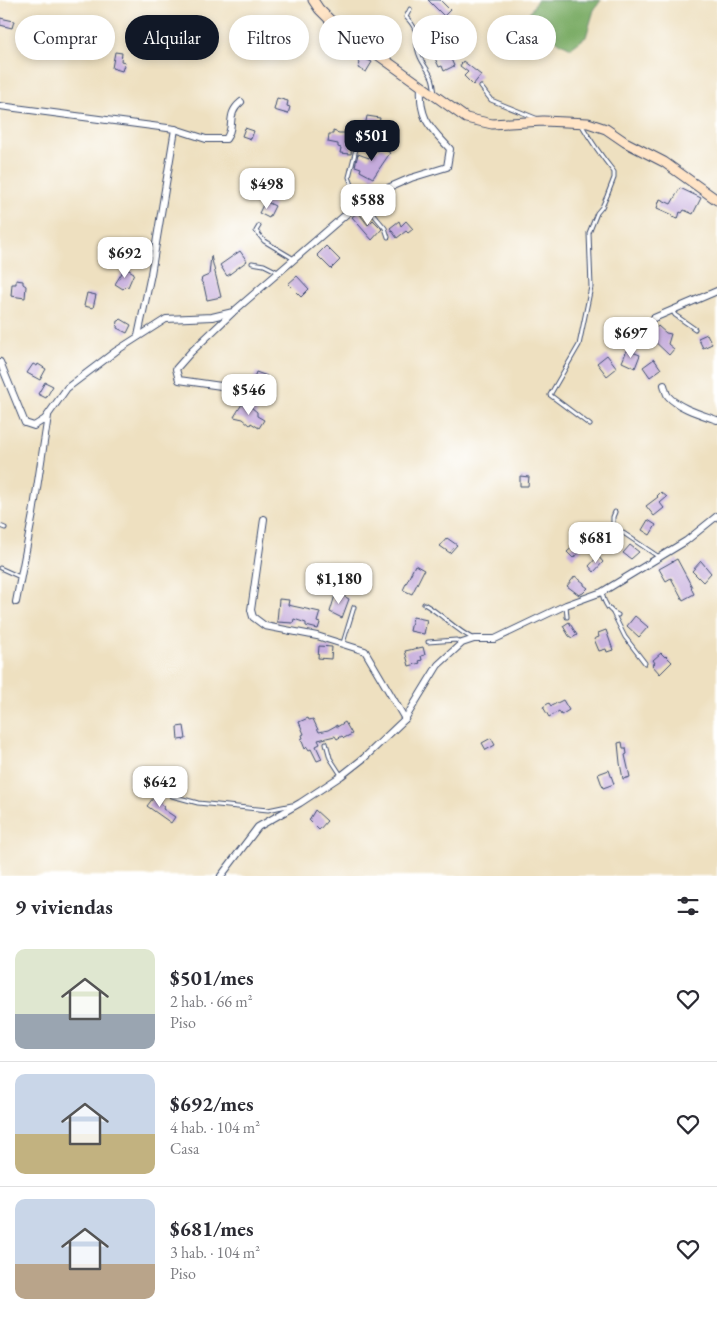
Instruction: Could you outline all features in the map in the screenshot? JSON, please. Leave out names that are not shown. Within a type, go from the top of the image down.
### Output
[{"type":"main road","points":[[313,0],[332,22],[466,118],[492,124],[543,121],[588,123],[606,129],[625,142],[664,162],[717,200]]},
{"type":"street","points":[[238,395],[221,386],[179,380],[176,369],[233,312],[365,198],[410,178],[447,167],[450,149],[427,123],[420,104],[421,86]]},
{"type":"street","points":[[0,106],[174,130],[206,139],[226,139],[230,133],[230,118],[234,108],[241,102]]},
{"type":"street","points":[[138,336],[151,274],[174,130]]},
{"type":"street","points":[[654,318],[717,291]]},
{"type":"street","points":[[0,362],[26,423],[34,426],[45,419],[67,388],[138,336],[166,319],[212,317],[233,312]]},
{"type":"street","points":[[664,385],[668,396],[686,409],[717,420]]},
{"type":"street","points":[[16,602],[33,514],[49,412]]},
{"type":"street","points":[[264,519],[251,610],[254,617],[265,626],[317,636],[364,651],[405,719]]},
{"type":"street","points":[[221,876],[258,827],[342,776],[405,719],[438,665],[462,643],[474,639],[495,639],[566,605],[602,592],[660,558],[715,520]]},
{"type":"lane","points":[[410,9],[406,17],[413,24],[417,33],[419,56],[432,79],[435,97]]},
{"type":"lane","points":[[481,87],[491,100],[543,121]]},
{"type":"lane","points":[[581,123],[603,159],[614,172],[614,178],[589,233],[591,287],[578,345],[550,395],[590,425]]},
{"type":"lane","points":[[362,125],[349,177],[352,185],[365,198],[374,215],[385,228],[388,237]]},
{"type":"lane","points":[[259,226],[256,231],[264,241],[295,259]]},
{"type":"lane","points":[[252,263],[264,265],[279,272]]},
{"type":"lane","points":[[672,309],[675,315],[695,329]]},
{"type":"lane","points":[[615,512],[613,526],[660,558]]},
{"type":"lane","points":[[0,526],[5,528]]},
{"type":"lane","points":[[0,568],[20,578]]},
{"type":"lane","points":[[602,592],[604,603],[613,613],[625,637],[646,662]]},
{"type":"lane","points":[[424,604],[448,620],[462,633],[474,639]]},
{"type":"lane","points":[[566,605],[567,617]]},
{"type":"lane","points":[[342,644],[354,607]]},
{"type":"lane","points":[[613,613],[618,615]]},
{"type":"lane","points":[[428,642],[456,640],[462,643]]},
{"type":"lane","points":[[326,743],[330,758],[342,776]]},
{"type":"lane","points":[[172,796],[198,803],[268,810],[300,803]]},
{"type":"green space","points":[[537,0],[601,0],[594,10],[586,37],[571,48],[556,40],[556,15],[529,14]]},
{"type":"building","points":[[428,0],[440,0],[450,10],[443,15]]},
{"type":"building","points":[[0,18],[14,21],[12,28],[0,25]]},
{"type":"building","points":[[115,52],[122,53],[121,61],[125,62],[122,71],[112,68]]},
{"type":"building","points":[[359,60],[368,60],[372,62],[366,72],[358,68],[360,63],[358,62]]},
{"type":"building","points":[[436,60],[451,60],[454,66],[444,71],[442,66],[439,67]]},
{"type":"building","points":[[463,61],[481,75],[473,85],[464,76],[468,72],[460,66]]},
{"type":"building","points":[[277,98],[288,101],[287,106],[290,107],[288,114],[274,110]]},
{"type":"building","points":[[367,116],[380,118],[378,129],[365,127]]},
{"type":"building","points":[[245,128],[254,131],[251,139],[242,136]]},
{"type":"building","points":[[333,131],[353,133],[351,154],[340,153],[341,148],[338,147],[338,144],[328,142],[329,134],[333,134]]},
{"type":"building","points":[[381,147],[390,153],[373,178],[360,171],[361,168],[355,166],[358,154],[369,158],[374,149],[378,151]]},
{"type":"building","points":[[680,188],[701,198],[693,214],[684,210],[682,213],[680,212],[678,219],[657,208],[660,199],[671,204]]},
{"type":"building","points":[[265,201],[275,206],[269,218],[259,213]]},
{"type":"building","points":[[358,212],[368,225],[373,220],[382,229],[372,240],[352,217]]},
{"type":"building","points":[[399,221],[401,226],[406,221],[413,229],[408,233],[406,231],[397,238],[390,228]]},
{"type":"building","points":[[326,246],[340,260],[331,269],[317,255]]},
{"type":"building","points":[[240,251],[247,261],[227,276],[220,265]]},
{"type":"building","points":[[211,256],[221,297],[207,300],[201,281],[202,278],[209,275]]},
{"type":"building","points":[[125,268],[134,273],[128,287],[126,286],[123,289],[115,284]]},
{"type":"building","points":[[297,276],[309,289],[301,297],[288,284]]},
{"type":"building","points":[[16,280],[23,281],[23,284],[26,286],[25,298],[11,296],[12,284],[16,284]]},
{"type":"building","points":[[87,293],[96,295],[93,308],[84,306]]},
{"type":"building","points":[[121,319],[131,325],[127,333],[117,328],[118,321]]},
{"type":"building","points":[[621,323],[633,331],[625,344],[612,337]]},
{"type":"building","points":[[658,326],[666,333],[671,334],[668,344],[674,349],[669,355],[649,336]]},
{"type":"building","points":[[707,334],[712,344],[703,348],[698,338]]},
{"type":"building","points":[[627,350],[640,355],[635,368],[622,362]]},
{"type":"building","points":[[607,355],[617,368],[607,376],[597,363]]},
{"type":"building","points":[[654,359],[661,369],[650,377],[643,367]]},
{"type":"building","points":[[33,364],[37,366],[38,364],[46,369],[40,380],[27,373]]},
{"type":"building","points":[[256,372],[267,376],[263,390],[251,386]]},
{"type":"building","points":[[45,382],[53,386],[46,398],[38,394]]},
{"type":"building","points":[[246,403],[257,412],[257,416],[264,420],[259,428],[251,423],[250,425],[243,419],[234,417],[242,404],[245,406]]},
{"type":"building","points":[[520,476],[529,477],[528,486],[520,486]]},
{"type":"building","points":[[661,492],[667,497],[660,503],[664,508],[654,516],[646,506],[658,497]]},
{"type":"building","points":[[648,520],[656,525],[650,535],[642,530]]},
{"type":"building","points":[[447,538],[457,545],[450,553],[440,546]]},
{"type":"building","points":[[576,544],[582,550],[573,558],[567,552]]},
{"type":"building","points":[[630,545],[639,552],[631,559],[623,553]]},
{"type":"building","points":[[598,556],[603,562],[594,572],[589,566]]},
{"type":"building","points":[[677,559],[694,594],[683,600],[671,578],[666,581],[659,569]]},
{"type":"building","points":[[701,561],[711,573],[703,582],[692,571]]},
{"type":"building","points":[[415,565],[424,570],[412,594],[403,590]]},
{"type":"building","points":[[575,576],[588,588],[579,595],[567,586]]},
{"type":"building","points":[[336,592],[349,599],[342,618],[330,612]]},
{"type":"building","points":[[279,599],[289,600],[288,605],[320,612],[317,622],[320,623],[318,629],[306,626],[306,623],[294,619],[293,623],[277,622]]},
{"type":"building","points":[[635,616],[648,627],[639,637],[627,626]]},
{"type":"building","points":[[413,617],[427,620],[424,634],[410,631]]},
{"type":"building","points":[[569,622],[577,635],[572,638],[563,626]]},
{"type":"building","points":[[606,630],[613,650],[607,652],[606,649],[599,651],[594,639],[599,637],[598,633]]},
{"type":"building","points":[[319,646],[332,647],[331,659],[318,658]]},
{"type":"building","points":[[423,647],[425,655],[421,656],[422,660],[419,661],[420,663],[409,666],[405,651]]},
{"type":"building","points":[[661,653],[672,662],[660,674],[652,665],[655,663],[653,660]]},
{"type":"building","points":[[563,700],[569,710],[561,715],[559,711],[549,717],[543,707],[549,703],[551,706]]},
{"type":"building","points":[[308,718],[309,720],[313,719],[319,732],[337,725],[337,727],[345,722],[352,734],[344,738],[342,736],[337,739],[335,736],[318,740],[320,744],[316,746],[322,759],[317,761],[311,749],[309,750],[307,747],[305,749],[301,739],[304,734],[299,722]]},
{"type":"building","points":[[184,726],[186,739],[178,740],[177,727]]},
{"type":"building","points":[[491,738],[495,745],[486,750],[482,743]]},
{"type":"building","points":[[622,742],[623,748],[626,748],[627,754],[625,755],[630,777],[623,779],[618,743]]},
{"type":"building","points":[[609,770],[614,784],[603,788],[598,774]]},
{"type":"building","points":[[157,793],[163,798],[159,803],[164,807],[163,809],[175,817],[171,823],[147,806]]},
{"type":"building","points":[[315,810],[327,821],[319,830],[309,820]]}]
